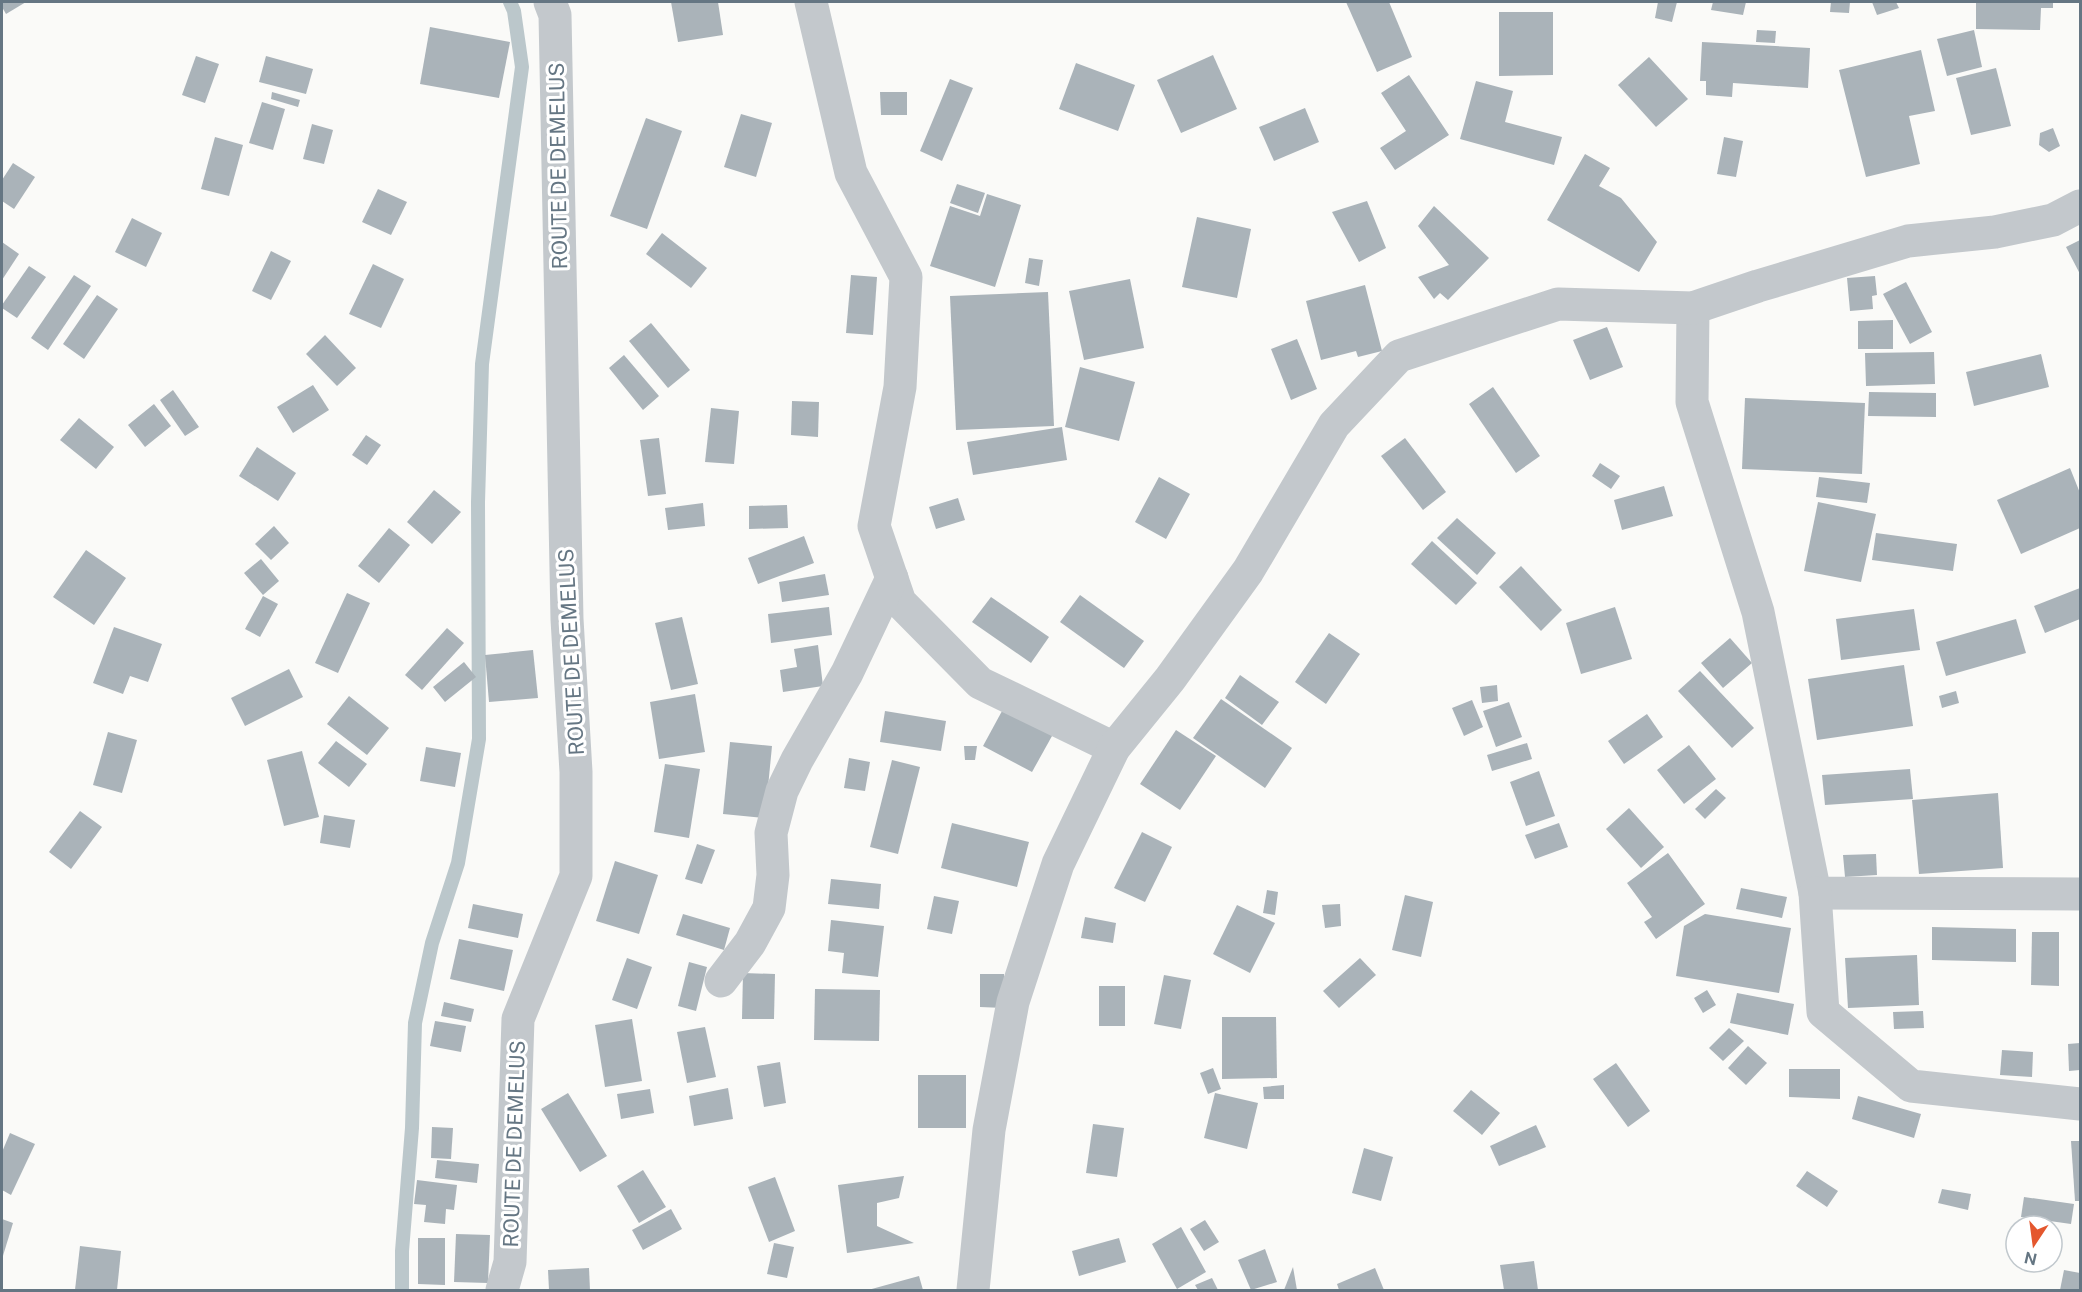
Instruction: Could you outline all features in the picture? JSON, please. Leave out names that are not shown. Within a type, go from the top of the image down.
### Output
[{"type":"street","name":"ROUTE DE DEMELUS","points":[[502,1290],[510,1262],[518,1019],[576,876],[576,772],[567,619],[555,15],[550,2]]},
{"type":"street","points":[[811,2],[851,173],[906,277],[900,387],[874,525],[900,602],[980,683],[1114,748]]},
{"type":"street","points":[[973,1290],[989,1130],[1013,1002],[1058,864],[1114,748],[1170,680],[1248,571],[1334,425],[1399,356],[1558,304],[1693,308],[1758,286],[1908,242],[1995,232],[2053,220],[2080,206]]},
{"type":"street","points":[[1693,308],[1692,402],[1758,612],[1815,893],[1823,1012],[1911,1086],[2080,1104]]},
{"type":"street","points":[[721,981],[750,943],[769,908],[774,876],[771,833],[782,791],[848,673],[892,578]]},
{"type":"street","points":[[1815,893],[2080,894]]},
{"type":"building","points":[[2,2],[26,2],[6,14]]},
{"type":"building","points":[[671,2],[718,2],[723,35],[678,42]]},
{"type":"building","points":[[1346,2],[1389,2],[1412,57],[1377,72]]},
{"type":"building","points":[[1658,2],[1677,2],[1672,22],[1655,18]]},
{"type":"building","points":[[1713,2],[1746,2],[1743,15],[1711,10]]},
{"type":"building","points":[[1831,2],[1850,2],[1849,13],[1830,12]]},
{"type":"building","points":[[1872,2],[1896,2],[1899,8],[1877,15]]},
{"type":"building","points":[[1976,2],[2053,2],[2053,8],[2041,8],[2040,30],[1976,29]]},
{"type":"building","points":[[1499,12],[1553,12],[1553,75],[1499,76]]},
{"type":"building","points":[[430,27],[510,42],[499,98],[420,84]]},
{"type":"building","points":[[1757,30],[1776,31],[1775,43],[1756,42]]},
{"type":"building","points":[[1974,30],[1982,67],[1947,76],[1937,39]]},
{"type":"building","points":[[1702,42],[1810,48],[1808,88],[1733,83],[1732,97],[1706,95],[1706,81],[1700,81]]},
{"type":"building","points":[[1921,50],[1935,111],[1909,116],[1920,164],[1866,177],[1839,70]]},
{"type":"building","points":[[1213,55],[1237,109],[1181,133],[1157,80]]},
{"type":"building","points":[[196,56],[219,64],[205,103],[182,95]]},
{"type":"building","points":[[266,56],[313,69],[306,94],[259,82]]},
{"type":"building","points":[[1649,57],[1688,99],[1656,127],[1618,85]]},
{"type":"building","points":[[1076,63],[1135,85],[1118,131],[1059,109]]},
{"type":"building","points":[[1996,68],[2011,126],[1971,135],[1956,78]]},
{"type":"building","points":[[1409,75],[1449,135],[1395,170],[1380,148],[1406,131],[1381,93]]},
{"type":"building","points":[[950,79],[973,88],[942,161],[920,151]]},
{"type":"building","points":[[1476,81],[1513,91],[1505,122],[1562,137],[1554,165],[1460,139]]},
{"type":"building","points":[[272,92],[300,100],[298,107],[271,99]]},
{"type":"building","points":[[880,92],[907,92],[907,115],[881,115]]},
{"type":"building","points":[[262,102],[285,109],[273,150],[249,143]]},
{"type":"building","points":[[1305,108],[1319,142],[1274,161],[1259,127]]},
{"type":"building","points":[[741,114],[772,123],[756,177],[724,167]]},
{"type":"building","points":[[646,118],[682,131],[647,229],[610,216]]},
{"type":"building","points":[[312,124],[333,130],[324,164],[303,159]]},
{"type":"building","points":[[2053,128],[2060,146],[2049,152],[2039,145],[2040,133]]},
{"type":"building","points":[[215,137],[243,145],[229,196],[201,189]]},
{"type":"building","points":[[1724,137],[1743,141],[1736,177],[1717,174]]},
{"type":"building","points":[[1585,154],[1610,168],[1599,186],[1621,198],[1657,242],[1639,272],[1547,220]]},
{"type":"building","points":[[13,163],[35,177],[14,209],[2,201],[2,180]]},
{"type":"building","points":[[957,184],[985,193],[978,213],[950,203]]},
{"type":"building","points":[[378,189],[407,202],[391,235],[362,222]]},
{"type":"building","points":[[987,194],[1021,205],[995,287],[930,266],[950,206],[980,216]]},
{"type":"building","points":[[1367,201],[1386,248],[1359,262],[1332,212]]},
{"type":"building","points":[[1434,206],[1489,258],[1448,300],[1440,293],[1434,299],[1418,277],[1449,265],[1418,226]]},
{"type":"building","points":[[1197,217],[1251,229],[1237,298],[1182,287]]},
{"type":"building","points":[[132,218],[162,233],[146,267],[115,252]]},
{"type":"building","points":[[662,233],[707,268],[691,288],[646,254]]},
{"type":"building","points":[[2080,240],[2080,274],[2066,247]]},
{"type":"building","points":[[2,242],[19,254],[2,280]]},
{"type":"building","points":[[271,251],[291,261],[271,300],[252,291]]},
{"type":"building","points":[[1029,258],[1043,260],[1039,286],[1025,283]]},
{"type":"building","points":[[373,264],[404,279],[381,328],[349,314]]},
{"type":"building","points":[[29,266],[46,277],[17,318],[2,308],[2,305]]},
{"type":"building","points":[[74,275],[91,286],[48,350],[31,338]]},
{"type":"building","points":[[851,275],[877,277],[873,335],[846,333]]},
{"type":"building","points":[[1875,276],[1877,295],[1872,296],[1873,309],[1850,311],[1847,278]]},
{"type":"building","points":[[1130,279],[1144,348],[1084,360],[1069,291]]},
{"type":"building","points":[[1906,282],[1932,332],[1910,344],[1883,294]]},
{"type":"building","points":[[1365,285],[1382,351],[1358,357],[1356,351],[1321,360],[1306,301]]},
{"type":"building","points":[[1048,292],[1054,426],[956,430],[950,296]]},
{"type":"building","points":[[97,295],[118,309],[84,359],[63,344]]},
{"type":"building","points":[[1893,320],[1893,349],[1858,349],[1858,321]]},
{"type":"building","points":[[651,323],[690,370],[668,388],[629,341]]},
{"type":"building","points":[[1607,327],[1623,367],[1590,380],[1573,340]]},
{"type":"building","points":[[325,335],[356,368],[337,386],[306,354]]},
{"type":"building","points":[[1297,339],[1317,389],[1291,400],[1271,349]]},
{"type":"building","points":[[1934,352],[1935,384],[1866,386],[1865,353]]},
{"type":"building","points":[[2041,354],[2049,387],[1974,406],[1966,372]]},
{"type":"building","points":[[624,355],[659,396],[643,410],[609,368]]},
{"type":"building","points":[[1080,367],[1135,382],[1119,441],[1065,427]]},
{"type":"building","points":[[313,385],[329,410],[293,433],[277,407]]},
{"type":"building","points":[[1493,387],[1540,456],[1516,473],[1469,404]]},
{"type":"building","points":[[173,390],[199,427],[185,436],[160,400]]},
{"type":"building","points":[[1869,392],[1936,393],[1936,417],[1868,416]]},
{"type":"building","points":[[1745,398],[1865,403],[1862,474],[1742,469]]},
{"type":"building","points":[[792,401],[819,402],[818,437],[791,435]]},
{"type":"building","points":[[154,404],[171,426],[145,447],[128,425]]},
{"type":"building","points":[[711,408],[739,411],[734,464],[705,462]]},
{"type":"building","points":[[79,418],[114,447],[96,469],[60,440]]},
{"type":"building","points":[[1062,427],[1067,460],[973,475],[967,442]]},
{"type":"building","points":[[366,435],[381,445],[367,465],[352,455]]},
{"type":"building","points":[[659,438],[666,494],[648,496],[640,440]]},
{"type":"building","points":[[1405,438],[1446,492],[1423,510],[1381,456]]},
{"type":"building","points":[[257,447],[296,473],[278,501],[239,476]]},
{"type":"building","points":[[1600,463],[1620,476],[1611,489],[1592,476]]},
{"type":"building","points":[[2070,468],[2080,493],[2080,528],[2021,554],[1997,500]]},
{"type":"building","points":[[1159,477],[1190,494],[1166,539],[1135,522]]},
{"type":"building","points":[[1819,477],[1870,483],[1867,503],[1816,497]]},
{"type":"building","points":[[1664,486],[1673,516],[1622,530],[1614,500]]},
{"type":"building","points":[[434,490],[461,512],[432,544],[407,522]]},
{"type":"building","points":[[958,498],[965,520],[936,529],[929,507]]},
{"type":"building","points":[[1818,502],[1876,514],[1861,582],[1804,571]]},
{"type":"building","points":[[703,503],[705,526],[668,530],[665,508]]},
{"type":"building","points":[[787,505],[788,528],[749,529],[749,506]]},
{"type":"building","points":[[1457,518],[1496,553],[1477,575],[1437,538]]},
{"type":"building","points":[[274,526],[289,543],[271,560],[255,544]]},
{"type":"building","points":[[389,528],[410,545],[379,583],[358,566]]},
{"type":"building","points":[[1876,533],[1957,544],[1953,571],[1872,560]]},
{"type":"building","points":[[804,536],[814,563],[758,584],[748,558]]},
{"type":"building","points":[[1432,541],[1477,583],[1456,605],[1411,564]]},
{"type":"building","points":[[86,550],[126,578],[94,625],[53,597]]},
{"type":"building","points":[[261,559],[279,581],[263,595],[244,573]]},
{"type":"building","points":[[1521,566],[1562,610],[1541,631],[1499,587]]},
{"type":"building","points":[[825,574],[829,595],[782,602],[779,582]]},
{"type":"building","points":[[2080,588],[2080,619],[2045,633],[2034,606]]},
{"type":"building","points":[[347,593],[370,603],[338,673],[315,663]]},
{"type":"building","points":[[1080,595],[1144,641],[1124,668],[1060,622]]},
{"type":"building","points":[[263,596],[278,604],[260,637],[245,629]]},
{"type":"building","points":[[991,597],[1049,637],[1031,663],[972,622]]},
{"type":"building","points":[[829,607],[832,635],[771,643],[768,614]]},
{"type":"building","points":[[1615,607],[1632,659],[1581,674],[1566,623]]},
{"type":"building","points":[[1914,609],[1920,650],[1841,660],[1836,619]]},
{"type":"building","points":[[682,617],[698,684],[671,690],[655,623]]},
{"type":"building","points":[[2016,619],[2026,653],[1946,676],[1936,642]]},
{"type":"building","points":[[114,627],[162,644],[148,682],[130,676],[123,694],[93,683]]},
{"type":"building","points":[[447,628],[464,643],[422,690],[405,675]]},
{"type":"building","points":[[1329,633],[1360,654],[1326,704],[1295,682]]},
{"type":"building","points":[[1730,638],[1752,663],[1723,688],[1701,663]]},
{"type":"building","points":[[818,645],[823,686],[783,692],[780,670],[797,667],[794,649]]},
{"type":"building","points":[[533,650],[538,698],[489,702],[485,655]]},
{"type":"building","points":[[464,662],[476,677],[445,702],[433,687]]},
{"type":"building","points":[[1904,665],[1913,726],[1817,740],[1808,679]]},
{"type":"building","points":[[289,669],[303,697],[245,726],[231,698]]},
{"type":"building","points":[[1700,671],[1754,728],[1732,748],[1678,691]]},
{"type":"building","points":[[1240,675],[1279,702],[1262,725],[1225,698]]},
{"type":"building","points":[[1497,685],[1498,701],[1482,703],[1480,687]]},
{"type":"building","points":[[1956,691],[1959,703],[1942,708],[1939,696]]},
{"type":"building","points":[[695,694],[705,752],[659,759],[650,702]]},
{"type":"building","points":[[349,696],[389,728],[367,755],[327,724]]},
{"type":"building","points":[[1221,699],[1292,748],[1265,788],[1193,738]]},
{"type":"building","points":[[1008,700],[1057,727],[1032,772],[983,746]]},
{"type":"building","points":[[1472,700],[1483,727],[1464,736],[1452,708]]},
{"type":"building","points":[[1509,702],[1522,737],[1496,747],[1483,711]]},
{"type":"building","points":[[885,711],[946,721],[941,751],[880,742]]},
{"type":"building","points":[[1647,714],[1663,737],[1624,764],[1608,741]]},
{"type":"building","points":[[1176,730],[1216,756],[1180,810],[1140,784]]},
{"type":"building","points":[[108,732],[137,740],[122,793],[93,785]]},
{"type":"building","points":[[336,741],[367,764],[349,787],[318,763]]},
{"type":"building","points":[[730,742],[772,746],[765,818],[723,814]]},
{"type":"building","points":[[1527,743],[1532,759],[1492,771],[1487,755]]},
{"type":"building","points":[[1689,745],[1716,779],[1684,804],[1657,770]]},
{"type":"building","points":[[964,746],[977,746],[975,760],[965,760]]},
{"type":"building","points":[[426,747],[461,753],[455,787],[420,781]]},
{"type":"building","points":[[302,751],[319,817],[284,826],[267,760]]},
{"type":"building","points":[[849,758],[870,762],[865,791],[844,788]]},
{"type":"building","points":[[892,760],[920,767],[898,854],[870,847]]},
{"type":"building","points":[[665,764],[700,769],[689,838],[654,832]]},
{"type":"building","points":[[1910,769],[1913,799],[1825,805],[1822,775]]},
{"type":"building","points":[[1539,771],[1555,816],[1526,826],[1510,782]]},
{"type":"building","points":[[1716,789],[1726,798],[1705,819],[1695,809]]},
{"type":"building","points":[[1998,793],[2003,868],[1919,874],[1912,800]]},
{"type":"building","points":[[1629,808],[1664,847],[1641,868],[1606,829]]},
{"type":"building","points":[[80,811],[102,827],[71,869],[49,852]]},
{"type":"building","points":[[324,815],[355,820],[350,848],[320,843]]},
{"type":"building","points":[[952,823],[1029,842],[1017,887],[941,868]]},
{"type":"building","points":[[1559,823],[1568,847],[1535,859],[1525,835]]},
{"type":"building","points":[[1142,832],[1172,847],[1145,902],[1114,888]]},
{"type":"building","points":[[697,844],[715,850],[702,884],[685,879]]},
{"type":"building","points":[[1668,853],[1705,904],[1656,939],[1644,922],[1652,917],[1627,883]]},
{"type":"building","points":[[1876,854],[1877,875],[1845,877],[1843,855]]},
{"type":"building","points":[[615,861],[658,875],[639,934],[596,921]]},
{"type":"building","points":[[831,879],[881,884],[879,909],[828,904]]},
{"type":"building","points":[[1741,888],[1787,897],[1782,918],[1736,909]]},
{"type":"building","points":[[1267,890],[1278,892],[1275,915],[1263,913]]},
{"type":"building","points":[[1405,895],[1433,902],[1421,957],[1392,950]]},
{"type":"building","points":[[934,896],[959,901],[952,934],[927,929]]},
{"type":"building","points":[[473,904],[523,914],[518,938],[468,928]]},
{"type":"building","points":[[1340,904],[1341,926],[1325,928],[1322,905]]},
{"type":"building","points":[[1237,905],[1275,923],[1250,973],[1213,954]]},
{"type":"building","points":[[683,914],[730,928],[724,950],[676,935]]},
{"type":"building","points":[[1705,914],[1791,928],[1779,993],[1676,976],[1684,926]]},
{"type":"building","points":[[1085,917],[1116,923],[1113,943],[1081,938]]},
{"type":"building","points":[[831,920],[884,926],[878,977],[842,973],[844,953],[828,951]]},
{"type":"building","points":[[1932,927],[2016,929],[2016,962],[1932,960]]},
{"type":"building","points":[[2032,932],[2059,932],[2059,986],[2031,985]]},
{"type":"building","points":[[459,939],[513,950],[504,991],[450,979]]},
{"type":"building","points":[[1917,955],[1919,1005],[1848,1008],[1845,958]]},
{"type":"building","points":[[627,958],[652,967],[637,1009],[612,1000]]},
{"type":"building","points":[[1360,958],[1376,975],[1339,1008],[1323,991]]},
{"type":"building","points":[[689,962],[707,967],[696,1011],[678,1006]]},
{"type":"building","points":[[743,973],[775,974],[774,1019],[742,1019]]},
{"type":"building","points":[[980,974],[1004,974],[1004,1008],[980,1007]]},
{"type":"building","points":[[1164,975],[1191,980],[1181,1029],[1154,1024]]},
{"type":"building","points":[[1099,986],[1125,986],[1125,1026],[1099,1026]]},
{"type":"building","points":[[815,989],[880,990],[879,1041],[814,1040]]},
{"type":"building","points":[[1707,990],[1716,1005],[1703,1013],[1694,998]]},
{"type":"building","points":[[1737,993],[1794,1004],[1788,1035],[1730,1023]]},
{"type":"building","points":[[444,1002],[474,1009],[471,1022],[441,1016]]},
{"type":"building","points":[[1923,1011],[1924,1028],[1894,1029],[1893,1012]]},
{"type":"building","points":[[1222,1017],[1276,1017],[1277,1078],[1222,1079]]},
{"type":"building","points":[[632,1019],[642,1081],[605,1087],[595,1025]]},
{"type":"building","points":[[435,1021],[466,1026],[461,1052],[430,1046]]},
{"type":"building","points":[[705,1027],[716,1077],[687,1083],[677,1032]]},
{"type":"building","points":[[1729,1028],[1744,1041],[1723,1061],[1709,1048]]},
{"type":"building","points":[[2080,1043],[2080,1070],[2069,1071],[2068,1044]]},
{"type":"building","points":[[1748,1046],[1767,1063],[1746,1085],[1728,1068]]},
{"type":"building","points":[[2002,1050],[2033,1052],[2032,1077],[2000,1075]]},
{"type":"building","points":[[780,1062],[786,1103],[764,1107],[757,1066]]},
{"type":"building","points":[[1616,1063],[1650,1111],[1628,1127],[1593,1079]]},
{"type":"building","points":[[1213,1068],[1221,1089],[1208,1094],[1200,1073]]},
{"type":"building","points":[[1789,1069],[1840,1069],[1840,1099],[1789,1097]]},
{"type":"building","points":[[918,1075],[966,1075],[966,1128],[918,1128]]},
{"type":"building","points":[[1284,1085],[1284,1099],[1264,1099],[1263,1087]]},
{"type":"building","points":[[728,1088],[733,1119],[694,1126],[689,1096]]},
{"type":"building","points":[[650,1089],[654,1113],[621,1119],[617,1094]]},
{"type":"building","points":[[1471,1090],[1500,1113],[1482,1135],[1453,1111]]},
{"type":"building","points":[[568,1093],[607,1156],[580,1172],[541,1109]]},
{"type":"building","points":[[1215,1093],[1258,1103],[1247,1149],[1204,1138]]},
{"type":"building","points":[[1858,1096],[1921,1114],[1914,1138],[1852,1119]]},
{"type":"building","points":[[1093,1124],[1124,1128],[1117,1177],[1086,1173]]},
{"type":"building","points":[[1536,1125],[1546,1147],[1499,1166],[1490,1146]]},
{"type":"building","points":[[432,1127],[453,1128],[451,1159],[431,1158]]},
{"type":"building","points":[[10,1133],[35,1144],[11,1195],[2,1190],[2,1152]]},
{"type":"building","points":[[2071,1141],[2080,1141],[2080,1201],[2075,1201]]},
{"type":"building","points":[[1364,1148],[1393,1157],[1381,1201],[1352,1193]]},
{"type":"building","points":[[437,1160],[479,1164],[477,1183],[435,1178]]},
{"type":"building","points":[[643,1170],[666,1207],[639,1223],[617,1186]]},
{"type":"building","points":[[1807,1171],[1838,1191],[1827,1207],[1796,1186]]},
{"type":"building","points":[[904,1176],[899,1198],[877,1203],[877,1226],[914,1243],[847,1253],[838,1185]]},
{"type":"building","points":[[775,1177],[795,1231],[769,1242],[748,1187]]},
{"type":"building","points":[[417,1180],[457,1185],[454,1210],[446,1209],[445,1224],[424,1222],[426,1205],[414,1204]]},
{"type":"building","points":[[1942,1189],[1971,1194],[1968,1210],[1938,1203]]},
{"type":"building","points":[[2024,1197],[2074,1204],[2071,1224],[2064,1223],[2064,1214],[2021,1214]]},
{"type":"building","points":[[671,1209],[682,1229],[643,1250],[632,1230]]},
{"type":"building","points":[[2,1219],[13,1223],[2,1259]]},
{"type":"building","points":[[1205,1220],[1219,1242],[1204,1251],[1190,1229]]},
{"type":"building","points":[[1181,1227],[1206,1272],[1177,1289],[1152,1244]]},
{"type":"building","points":[[456,1234],[490,1235],[488,1283],[454,1282]]},
{"type":"building","points":[[418,1238],[445,1238],[445,1285],[418,1284]]},
{"type":"building","points":[[1119,1238],[1126,1262],[1079,1276],[1072,1251]]},
{"type":"building","points":[[774,1243],[794,1247],[787,1278],[767,1274]]},
{"type":"building","points":[[80,1246],[121,1251],[117,1290],[75,1290]]},
{"type":"building","points":[[1265,1249],[1277,1282],[1251,1290],[1238,1260]]},
{"type":"building","points":[[1534,1261],[1538,1290],[1504,1290],[1500,1265]]},
{"type":"building","points":[[1293,1267],[1297,1290],[1284,1290]]},
{"type":"building","points":[[589,1268],[590,1290],[549,1290],[548,1270]]},
{"type":"building","points":[[1375,1268],[1384,1290],[1339,1290],[1337,1284]]},
{"type":"building","points":[[2064,1270],[2080,1273],[2080,1290],[2060,1290]]},
{"type":"building","points":[[919,1276],[923,1290],[868,1290]]},
{"type":"building","points":[[1212,1278],[1218,1290],[1198,1290],[1195,1285]]},
{"type":"waterway","points":[[402,1290],[402,1251],[412,1128],[415,1023],[432,943],[458,863],[479,739],[478,502],[482,364],[522,67],[514,11],[510,2]]}]
